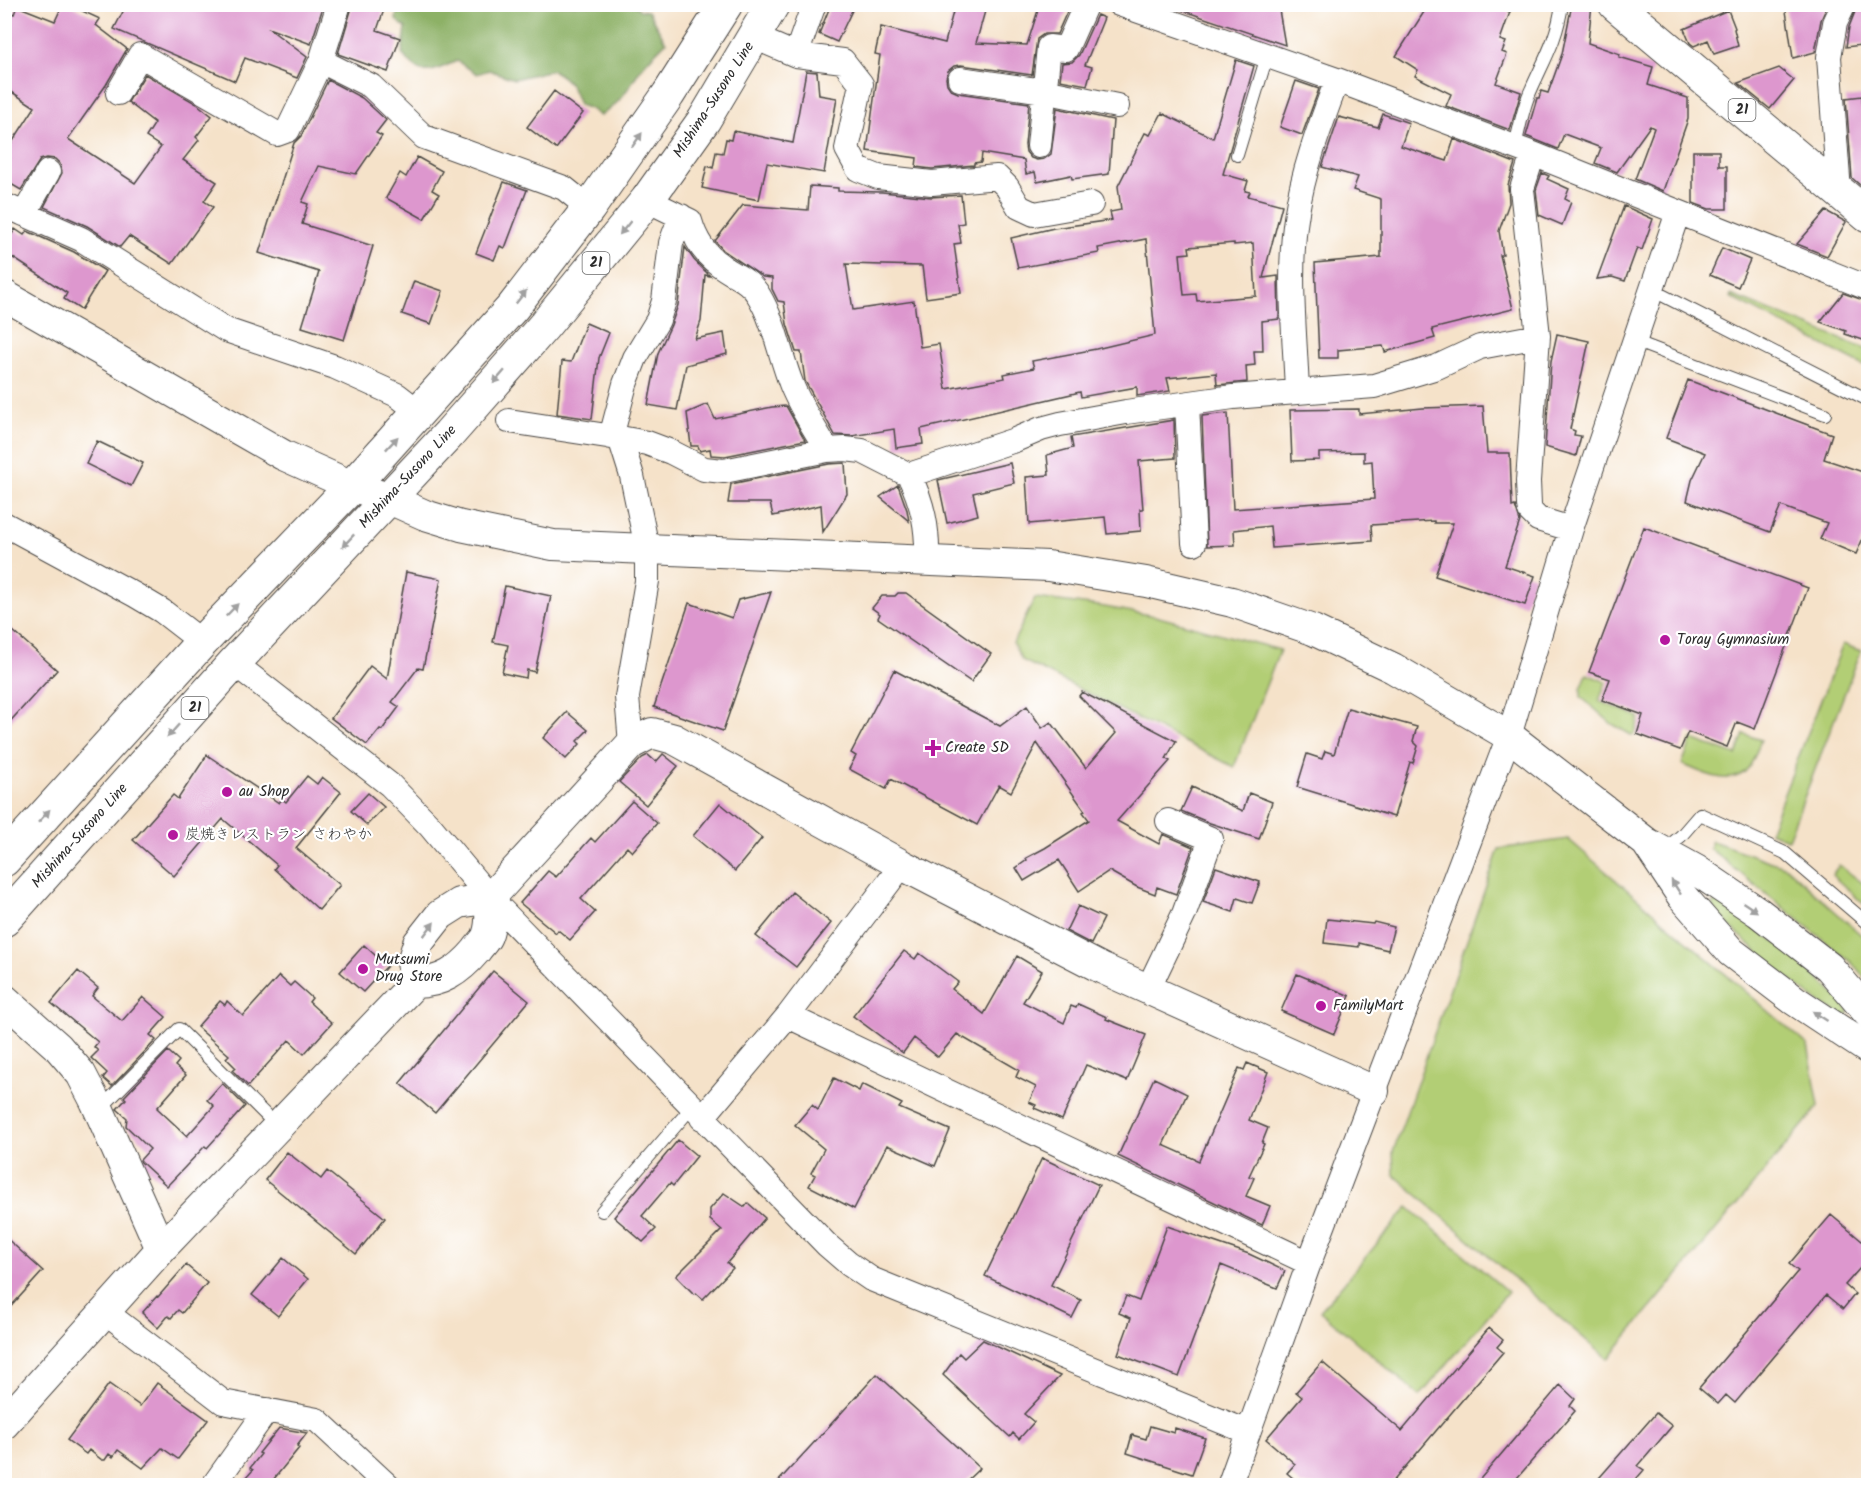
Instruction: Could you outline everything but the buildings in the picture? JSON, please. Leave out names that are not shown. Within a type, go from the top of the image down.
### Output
[{"type":"main road","name":"21","points":[[4,860],[202,642],[352,486],[513,307],[590,208],[668,95],[726,4]]},
{"type":"main road","name":"Mishima-Susono Line","points":[[4,920],[234,663],[449,434],[544,326],[647,200],[704,120],[773,4]]},
{"type":"main road","name":"21","points":[[1615,4],[1869,216]]},
{"type":"street","points":[[118,93],[140,55],[277,134],[288,130],[321,61],[339,4]]},
{"type":"street","points":[[796,55],[814,4]]},
{"type":"street","points":[[1039,146],[1049,47],[1066,49],[1086,4]]},
{"type":"street","points":[[1119,4],[1336,80],[1524,150],[1869,288]]},
{"type":"street","points":[[1839,192],[1828,57],[1835,23],[1844,4]]},
{"type":"street","points":[[754,38],[796,55],[843,61],[861,84],[847,149],[858,169],[878,177],[932,183],[997,177],[1007,187],[1019,207],[1034,214],[1090,204]]},
{"type":"street","points":[[321,61],[371,86],[424,137],[564,188],[590,208]]},
{"type":"street","points":[[960,79],[1044,91],[1118,106]]},
{"type":"street","points":[[1297,392],[1293,273],[1296,214],[1309,155],[1336,80]]},
{"type":"street","points":[[1524,150],[1522,189],[1538,336],[1528,481],[1529,506],[1530,511],[1538,519],[1571,529]]},
{"type":"street","points":[[48,172],[14,209],[81,239],[226,330],[334,367],[397,395],[419,412]]},
{"type":"street","points":[[647,200],[690,221],[695,237],[709,256],[721,266],[745,279],[759,296],[769,316],[792,386],[827,450]]},
{"type":"street","points":[[1229,1485],[1308,1263],[1509,736],[1571,529],[1678,212]]},
{"type":"street","points":[[631,744],[627,697],[648,581],[647,548],[633,476],[616,437],[625,384],[634,358],[658,320],[661,311],[668,283],[671,243],[681,216]]},
{"type":"street","points":[[4,295],[283,456],[425,515],[460,526],[553,545],[1048,566],[1146,582],[1232,602],[1313,630],[1393,668],[1509,736],[1655,847],[1696,870],[1758,912],[1829,967],[1869,1013]]},
{"type":"street","points":[[909,475],[1016,440],[1041,429],[1125,412],[1233,398],[1374,386],[1437,367],[1480,347],[1538,336]]},
{"type":"street","points":[[1187,404],[1194,543]]},
{"type":"street","points":[[509,421],[647,443],[704,469],[724,471],[827,450],[862,451],[909,475],[923,512],[927,535],[927,560]]},
{"type":"street","points":[[8,532],[89,568],[162,611],[202,642]]},
{"type":"street","points":[[234,663],[390,785],[430,826],[490,898],[826,1245],[849,1264],[871,1279],[1248,1432]]},
{"type":"street","points":[[415,983],[412,962],[418,944],[440,915],[459,903],[490,898],[631,744],[644,735],[652,733],[674,739],[902,865],[1147,991],[1374,1091]]},
{"type":"street","points":[[1147,991],[1184,914],[1211,839],[1168,821]]},
{"type":"street","points":[[1655,847],[1682,896],[1731,952],[1794,1000],[1869,1049]]},
{"type":"street","points":[[697,1112],[788,1016],[902,865]]},
{"type":"street","points":[[4,1424],[161,1249],[415,983],[431,982],[446,977],[466,963],[486,938],[490,925],[490,898]]},
{"type":"street","points":[[4,999],[58,1047],[81,1074],[161,1249]]},
{"type":"street","points":[[788,1016],[1308,1263]]},
{"type":"street","points":[[104,1311],[223,1402],[317,1420],[388,1485]]},
{"type":"street","points":[[213,1485],[267,1410]]},
{"type":"lane","points":[[1524,150],[1528,98],[1554,40],[1560,22],[1562,4]]},
{"type":"lane","points":[[1237,155],[1267,56]]},
{"type":"lane","points":[[1652,290],[1869,400]]},
{"type":"lane","points":[[1634,341],[1825,414]]},
{"type":"lane","points":[[1655,847],[1682,836],[1700,814],[1785,853],[1869,924]]},
{"type":"lane","points":[[99,1110],[178,1029],[278,1127]]},
{"type":"lane","points":[[602,1211],[697,1112]]},
{"type":"green space","points":[[398,5],[635,5],[640,10],[648,11],[666,42],[643,66],[618,101],[600,116],[591,109],[579,105],[570,84],[552,70],[514,79],[489,70],[477,74],[457,61],[432,71],[415,67],[402,54],[406,28],[396,20]]},
{"type":"green space","points":[[1731,295],[1868,350],[1868,368],[1730,297]]},
{"type":"green space","points":[[1035,598],[1155,616],[1280,650],[1234,767],[1022,660],[1013,643]]},
{"type":"green space","points":[[1843,644],[1861,651],[1788,839],[1769,832]]},
{"type":"green space","points":[[1587,674],[1606,682],[1599,701],[1639,717],[1635,734],[1631,735],[1612,724],[1581,697],[1581,689]]},
{"type":"green space","points":[[1744,734],[1761,740],[1751,764],[1742,774],[1726,778],[1717,777],[1682,764],[1692,739],[1736,755]]},
{"type":"green space","points":[[1568,839],[1808,1045],[1819,1106],[1608,1359],[1394,1175],[1393,1152],[1499,849]]},
{"type":"green space","points":[[1712,841],[1786,867],[1868,941],[1868,981],[1850,961],[1709,848]]},
{"type":"green space","points":[[1839,865],[1868,887],[1868,908],[1832,875]]},
{"type":"green space","points":[[1716,900],[1790,952],[1843,1002],[1849,1011],[1847,1016],[1818,1001],[1761,954],[1715,913],[1712,905]]},
{"type":"green space","points":[[1408,1207],[1508,1292],[1420,1396],[1320,1311]]},
{"type":"place","name":"Toray Gymnasium","points":[[1665,640]]},
{"type":"place","name":"Create SD","points":[[933,748]]},
{"type":"place","name":"au Shop","points":[[227,792]]},
{"type":"place","name":"炭焼きレストラン さわやか","points":[[173,835]]},
{"type":"place","name":"Mutsumi Drug Store","points":[[363,969]]},
{"type":"place","name":"FamilyMart","points":[[1321,1006]]}]
